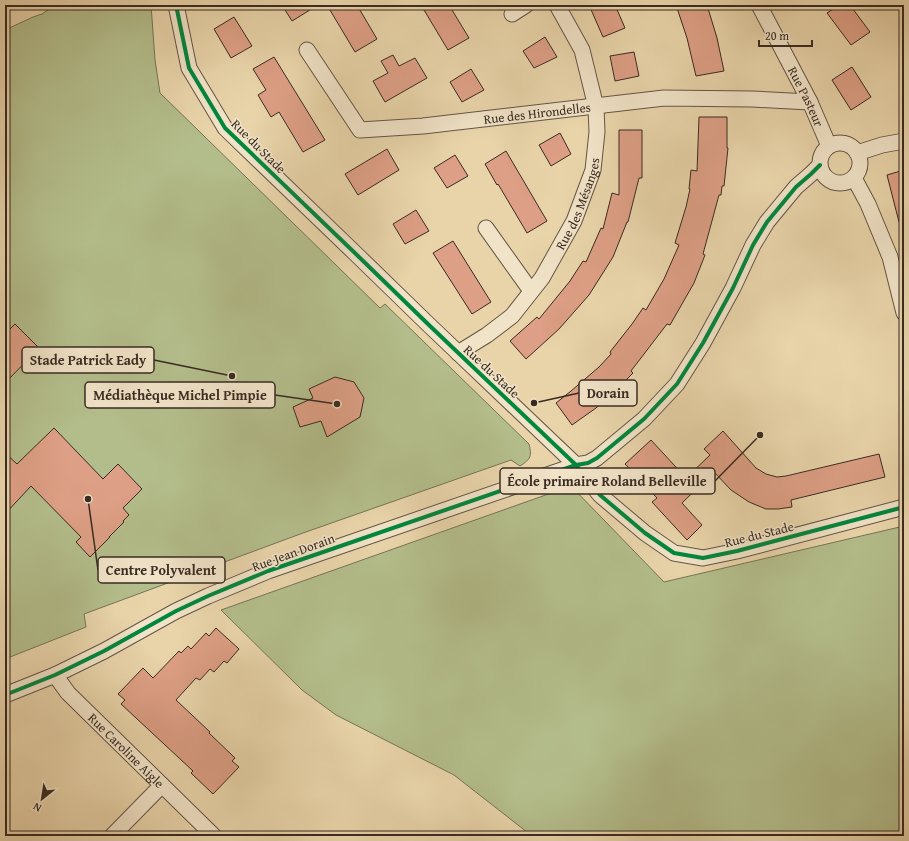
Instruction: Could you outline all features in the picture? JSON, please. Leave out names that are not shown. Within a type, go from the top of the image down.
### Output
[{"type":"street","name":"Rue du Stade","points":[[176,5],[189,68],[225,128],[576,465],[600,494],[645,533],[674,553],[703,558],[737,551],[904,507]]},
{"type":"street","points":[[512,14],[526,5]]},
{"type":"street","name":"Rue des Mésanges","points":[[458,353],[487,335],[512,316],[542,278],[574,221],[593,170],[597,132],[596,107],[582,50],[557,5]]},
{"type":"street","name":"Rue Pasteur","points":[[759,5],[810,102],[829,146]]},
{"type":"street","name":"Rue des Hirondelles","points":[[307,50],[360,130],[422,126],[664,98],[752,99],[810,102]]},
{"type":"street","points":[[857,153],[904,140]]},
{"type":"street","points":[[842,143],[853,148],[857,153],[860,159],[860,166],[854,178],[848,182],[841,184],[835,183],[824,176],[821,171],[820,159],[822,154],[829,146],[842,143]]},
{"type":"street","name":"Rue Jean Dorain","points":[[5,695],[55,675],[104,651],[176,611],[268,570],[576,465],[588,463],[597,458],[644,419],[677,384],[703,343],[733,288],[753,245],[767,222],[796,187],[820,165]]},
{"type":"street","points":[[854,178],[868,204],[890,257],[904,314]]},
{"type":"street","points":[[486,228],[531,291]]},
{"type":"street","name":"Rue Caroline Aigle","points":[[55,675],[68,693],[214,836]]},
{"type":"street","points":[[112,836],[162,785]]},
{"type":"green space","points":[[55,5],[151,5],[155,60],[160,93],[380,308],[385,304],[529,444],[530,457],[520,466],[511,460],[303,533],[84,614],[86,627],[5,659],[5,30],[42,14]]},
{"type":"green space","points":[[571,486],[664,582],[904,526],[904,836],[532,836],[454,775],[336,715],[302,690],[221,610]]},
{"type":"building","points":[[282,5],[318,5],[292,21]]},
{"type":"building","points":[[327,5],[357,5],[377,39],[355,52]]},
{"type":"building","points":[[421,5],[449,5],[469,38],[448,50]]},
{"type":"building","points":[[589,5],[615,5],[625,28],[603,37]]},
{"type":"building","points":[[676,5],[707,5],[717,38],[724,71],[696,76],[687,38]]},
{"type":"building","points":[[839,5],[850,5],[870,32],[851,45],[827,13]]},
{"type":"building","points":[[234,17],[252,46],[231,58],[214,29]]},
{"type":"building","points":[[545,37],[557,57],[534,68],[523,51]]},
{"type":"building","points":[[634,52],[639,76],[615,81],[610,56]]},
{"type":"building","points":[[393,55],[399,66],[415,58],[427,78],[385,102],[373,81],[388,73],[381,61]]},
{"type":"building","points":[[274,57],[325,140],[303,152],[279,112],[271,117],[258,95],[266,90],[253,69]]},
{"type":"building","points":[[852,67],[871,97],[851,110],[832,80]]},
{"type":"building","points":[[471,69],[484,90],[462,102],[450,82]]},
{"type":"building","points":[[699,117],[727,117],[728,148],[724,186],[722,186],[721,195],[719,195],[703,254],[705,255],[694,283],[670,325],[667,324],[631,371],[633,373],[596,408],[572,425],[556,403],[599,367],[611,354],[610,352],[643,308],[646,310],[664,279],[679,245],[675,243],[690,189],[691,170],[697,171]]},
{"type":"building","points":[[619,130],[642,130],[642,178],[639,178],[628,222],[613,257],[589,295],[559,329],[526,359],[510,341],[537,317],[539,319],[570,281],[583,261],[586,262],[601,228],[603,229],[612,193],[619,195]]},
{"type":"building","points":[[560,133],[571,154],[551,166],[539,145]]},
{"type":"building","points":[[387,149],[399,170],[358,195],[345,174]]},
{"type":"building","points":[[506,151],[547,221],[527,233],[485,164]]},
{"type":"building","points":[[455,155],[468,176],[447,188],[434,168]]},
{"type":"building","points":[[904,170],[904,222],[899,222],[887,175]]},
{"type":"building","points":[[416,210],[429,231],[405,244],[393,224]]},
{"type":"building","points":[[453,241],[491,302],[472,314],[433,253]]},
{"type":"building","points":[[15,324],[39,348],[5,383],[5,334]]},
{"type":"building","points":[[335,377],[354,382],[364,398],[360,417],[327,437],[321,421],[300,427],[293,407],[313,398],[309,389]]},
{"type":"building","points":[[54,428],[103,479],[118,464],[142,489],[123,508],[129,515],[123,521],[124,522],[90,557],[76,542],[81,537],[31,486],[5,514],[5,453],[17,464]]},
{"type":"building","points":[[723,431],[756,468],[766,474],[777,477],[786,476],[879,454],[885,477],[791,500],[792,507],[766,509],[749,502],[731,490],[714,472],[682,503],[702,525],[687,540],[652,502],[657,498],[625,464],[651,440],[686,478],[710,455],[704,449]]},
{"type":"building","points":[[216,628],[239,649],[227,663],[224,661],[214,672],[210,669],[200,680],[196,678],[176,700],[235,758],[232,761],[239,767],[213,794],[191,773],[193,771],[121,704],[125,700],[118,694],[143,668],[153,678],[179,651],[181,653],[188,646],[191,649],[206,633],[209,636]]},
{"type":"cycle path","points":[[176,5],[189,68],[225,128],[576,465],[600,495],[645,533],[674,553],[703,558],[737,551],[904,507]]},
{"type":"cycle path","points":[[5,695],[55,675],[104,651],[176,611],[268,571],[576,465],[588,463],[597,458],[644,419],[677,384],[703,343],[733,288],[753,245],[767,222],[796,187],[820,165]]},
{"type":"place","name":"Stade Patrick Eady","points":[[232,376]]},
{"type":"place","name":"Dorain","points":[[534,403]]},
{"type":"place","name":"Médiathèque Michel Pimpie","points":[[337,404]]},
{"type":"place","name":"École primaire Roland Belleville","points":[[760,435]]},
{"type":"place","name":"Centre Polyvalent","points":[[88,499]]}]
